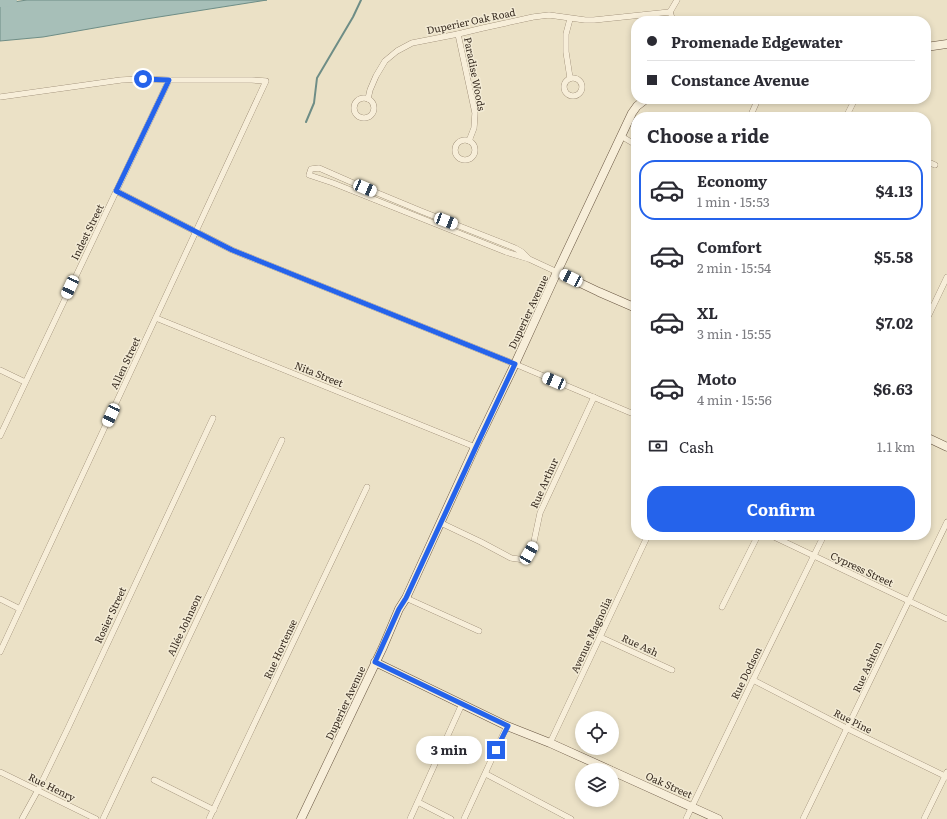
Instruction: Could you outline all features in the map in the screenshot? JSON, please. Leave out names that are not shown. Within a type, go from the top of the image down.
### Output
[{"type":"main road","points":[[931,46],[947,44]]},
{"type":"main road","name":"Duperier Avenue","points":[[633,112],[640,104]]},
{"type":"main road","name":"Duperier Avenue","points":[[301,819],[399,609],[406,598],[631,115]]},
{"type":"main road","points":[[557,272],[631,306]]},
{"type":"main road","points":[[931,439],[947,447]]},
{"type":"main road","name":"Oak Street","points":[[375,662],[508,726],[595,763]]},
{"type":"main road","name":"Oak Street","points":[[619,774],[718,819]]},
{"type":"street","points":[[671,16],[670,12],[677,0]]},
{"type":"street","name":"Duperier Oak Road","points":[[632,16],[670,12]]},
{"type":"street","name":"Duperier Oak Road","points":[[368,99],[376,76],[385,62],[397,50],[412,44],[532,17],[549,15],[570,19],[594,20],[631,16]]},
{"type":"street","points":[[570,19],[566,34],[566,52],[570,78]]},
{"type":"street","name":"Paradise Woods","points":[[458,34],[475,113],[474,128],[469,141]]},
{"type":"street","points":[[0,97],[121,80],[169,80]]},
{"type":"street","name":"Allen Street","points":[[0,652],[266,81],[169,80]]},
{"type":"street","name":"Indest Street","points":[[0,436],[169,80]]},
{"type":"street","points":[[621,136],[631,142]]},
{"type":"street","points":[[931,163],[935,165]]},
{"type":"street","points":[[529,259],[515,248],[421,211],[319,168],[311,169],[309,175],[349,189],[494,247],[529,259],[557,272]]},
{"type":"street","points":[[349,189],[350,182]]},
{"type":"street","points":[[116,191],[240,252],[631,413]]},
{"type":"street","points":[[419,218],[421,211]]},
{"type":"street","points":[[494,247],[496,241]]},
{"type":"street","points":[[931,311],[947,277]]},
{"type":"street","name":"Nita Street","points":[[156,318],[476,447]]},
{"type":"street","points":[[0,370],[25,382]]},
{"type":"street","name":"Rue Arthur","points":[[441,523],[511,558],[525,560],[533,546],[540,513],[594,397]]},
{"type":"street","name":"Rosier Street","points":[[22,819],[38,790],[213,418]]},
{"type":"street","name":"Allée Johnson","points":[[103,819],[282,440]]},
{"type":"street","name":"Rue Hortense","points":[[209,819],[367,487]]},
{"type":"street","name":"Rue Ashton","points":[[803,819],[848,729],[947,522]]},
{"type":"street","name":"Avenue Magnolia","points":[[550,743],[646,540]]},
{"type":"street","points":[[722,607],[756,540]]},
{"type":"street","name":"Cypress Street","points":[[780,540],[947,618]]},
{"type":"street","name":"Rue Dodson","points":[[686,819],[822,540]]},
{"type":"street","points":[[406,598],[479,631]]},
{"type":"street","points":[[0,600],[20,609]]},
{"type":"street","name":"Rue Ash","points":[[600,637],[672,670]]},
{"type":"street","name":"Rue Pine","points":[[753,680],[848,729],[946,775]]},
{"type":"street","points":[[410,819],[462,704]]},
{"type":"street","points":[[464,819],[508,726]]},
{"type":"street","name":"Rue Henry","points":[[0,772],[96,819]]},
{"type":"street","points":[[486,774],[571,819]]},
{"type":"street","points":[[924,819],[946,775]]},
{"type":"street","points":[[154,780],[214,810]]},
{"type":"street","points":[[418,802],[451,819]]},
{"type":"water","points":[[27,0],[267,0],[43,37],[0,41],[0,4]]},
{"type":"waterway","points":[[0,1],[11,0]]},
{"type":"waterway","points":[[306,122],[314,103],[317,78],[353,17],[361,0]]},
{"type":"route","points":[[143,79],[169,80],[116,191],[232,250],[515,364],[375,662],[508,726],[496,750]]}]
